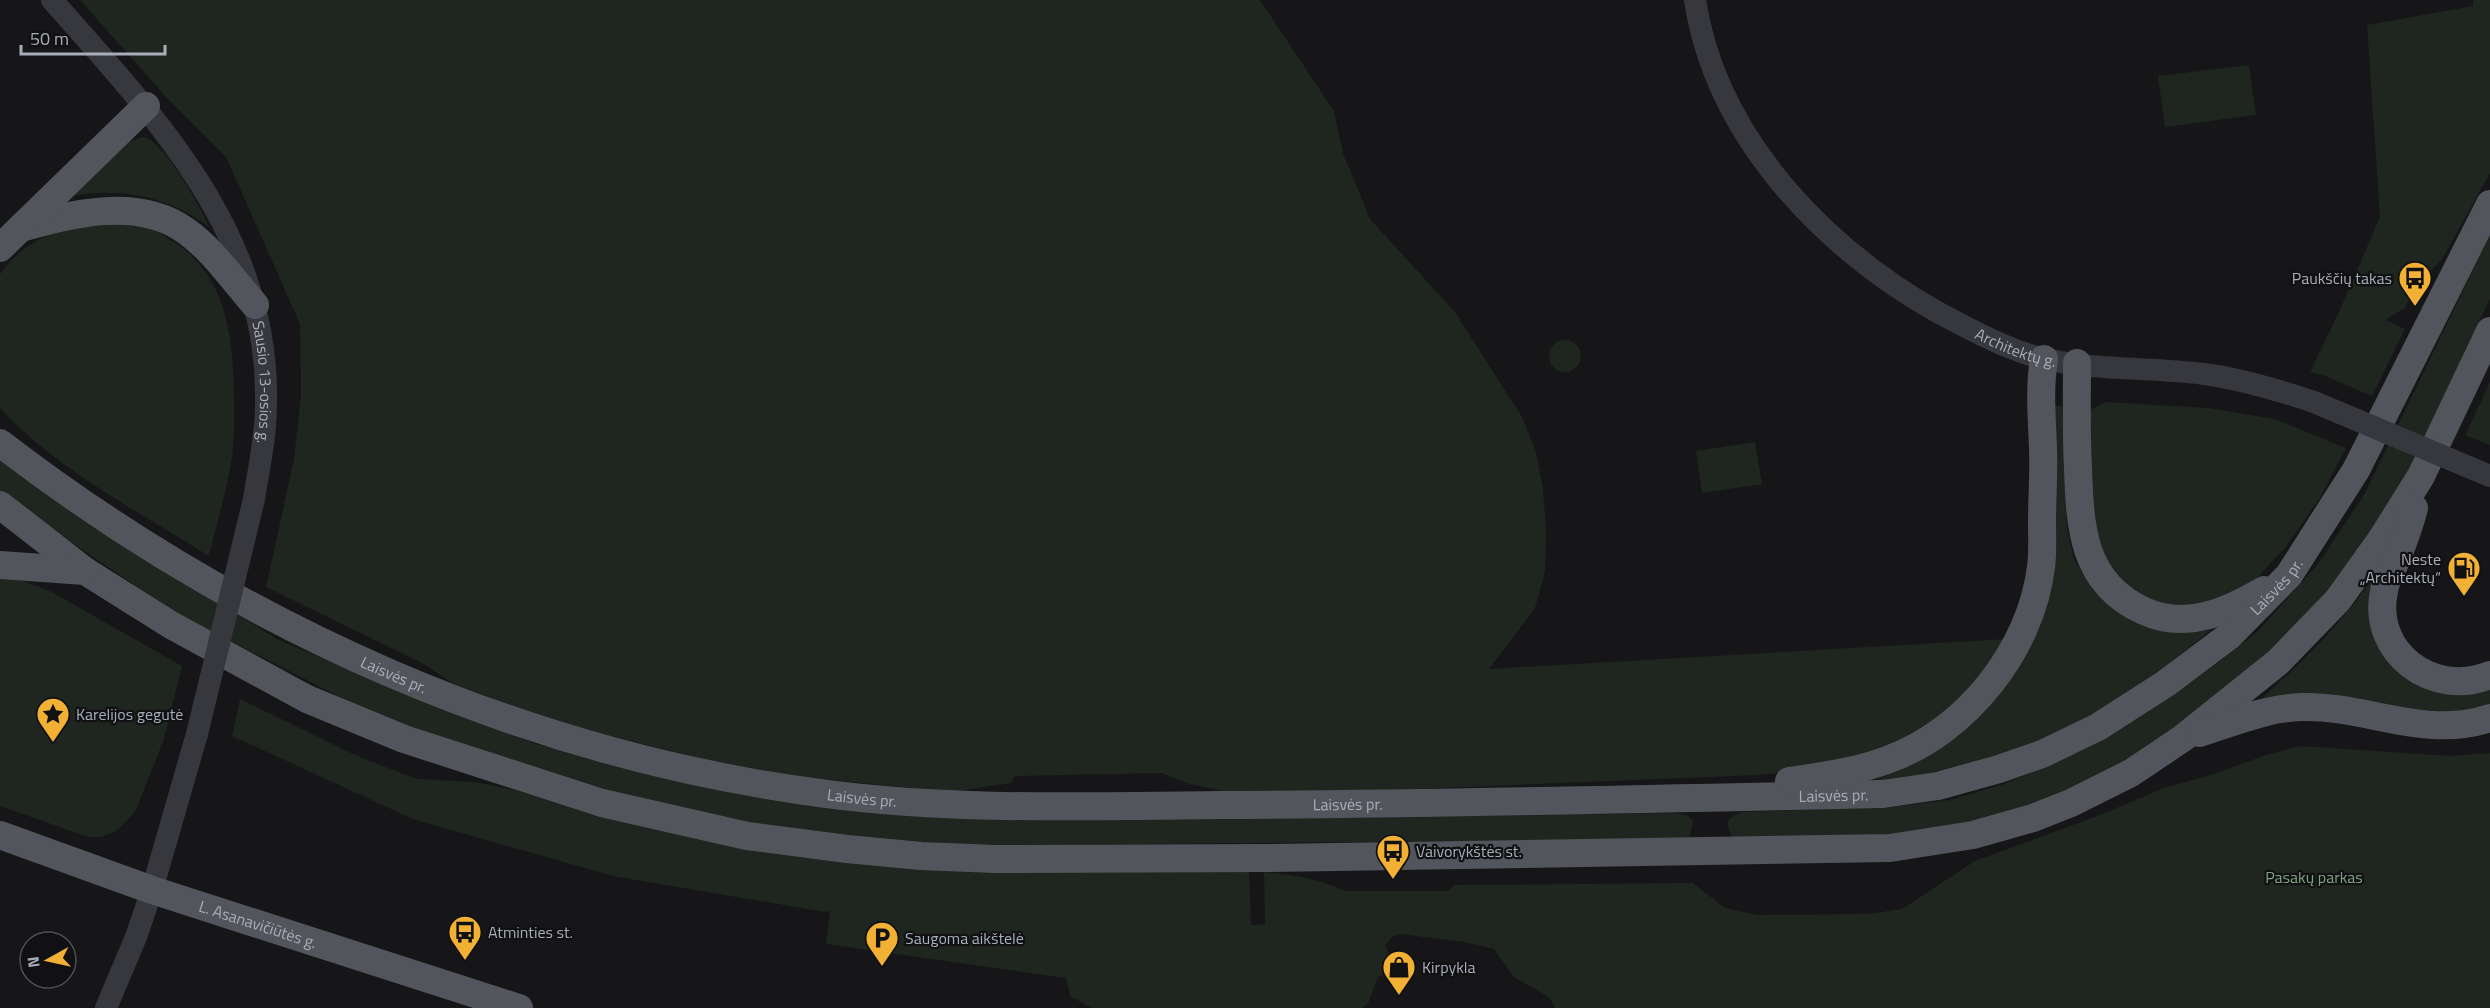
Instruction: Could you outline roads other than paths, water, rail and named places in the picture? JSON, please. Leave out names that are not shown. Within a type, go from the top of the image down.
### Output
[{"type":"main road","points":[[0,248],[146,106]]},
{"type":"main road","name":"Laisvės pr.","points":[[3,443],[81,504],[150,549],[268,615],[363,662],[443,697],[518,724],[593,747],[729,778],[824,794],[967,806],[1277,805],[1883,794],[1938,786],[1999,770],[2042,754],[2098,726],[2165,684],[2229,636],[2289,575],[2356,470],[2490,204]]},
{"type":"main road","points":[[21,228],[92,212],[126,212],[169,221],[193,237],[208,251],[255,305]]},
{"type":"main road","points":[[0,505],[85,571],[181,630],[307,699],[404,739],[472,763],[602,803],[667,820],[747,836],[921,856],[994,859],[1255,858],[1890,848],[1973,835],[2033,818],[2071,803],[2131,773],[2183,738],[2278,662],[2338,600],[2381,540],[2421,476],[2490,331]]},
{"type":"main road","points":[[1681,798],[1851,772],[1889,760],[1920,744],[1952,722],[1982,694],[2012,656],[2030,615],[2041,567],[2043,452],[2041,376],[2044,359]]},
{"type":"main road","points":[[2077,363],[2076,428],[2080,513],[2085,543],[2097,572],[2112,591],[2130,605],[2154,616],[2178,620],[2208,617],[2245,601],[2289,575]]},
{"type":"main road","points":[[2421,476],[2409,526],[2384,590],[2382,610],[2386,630],[2396,648],[2409,664],[2426,676],[2443,681],[2465,681],[2490,675]]},
{"type":"main road","points":[[0,565],[85,571]]},
{"type":"main road","points":[[2183,738],[2269,711],[2300,707],[2326,708],[2420,725],[2447,727],[2473,724],[2490,718]]},
{"type":"main road","name":"L. Asanavičiūtės g.","points":[[0,836],[152,890],[519,1008]]},
{"type":"street","name":"Sausio 13-osios g.","points":[[52,0],[146,106],[192,168],[223,224],[244,266],[255,305],[262,342],[266,404],[263,447],[254,499],[197,734],[152,890],[136,937],[106,1008]]},
{"type":"street","name":"Architektų g.","points":[[1695,0],[1707,53],[1750,141],[1807,213],[1891,284],[1944,316],[1989,339],[2022,353],[2044,359],[2204,374],[2250,383],[2314,402],[2490,476]]},
{"type":"place","name":"Paukščių takas","points":[[2415,307]]},
{"type":"place","name":"Neste „Architektų“","points":[[2464,597]]},
{"type":"place","name":"Karelijos gegutė","points":[[53,743]]},
{"type":"place","name":"Vaivorykštės st.","points":[[1393,880]]},
{"type":"place","name":"Atminties st.","points":[[465,961]]},
{"type":"place","name":"Saugoma aikštelė","points":[[882,967]]},
{"type":"place","name":"Kirpykla","points":[[1399,996]]},
{"type":"park label","name":"Pasakų parkas","points":[[2314,877]]}]
